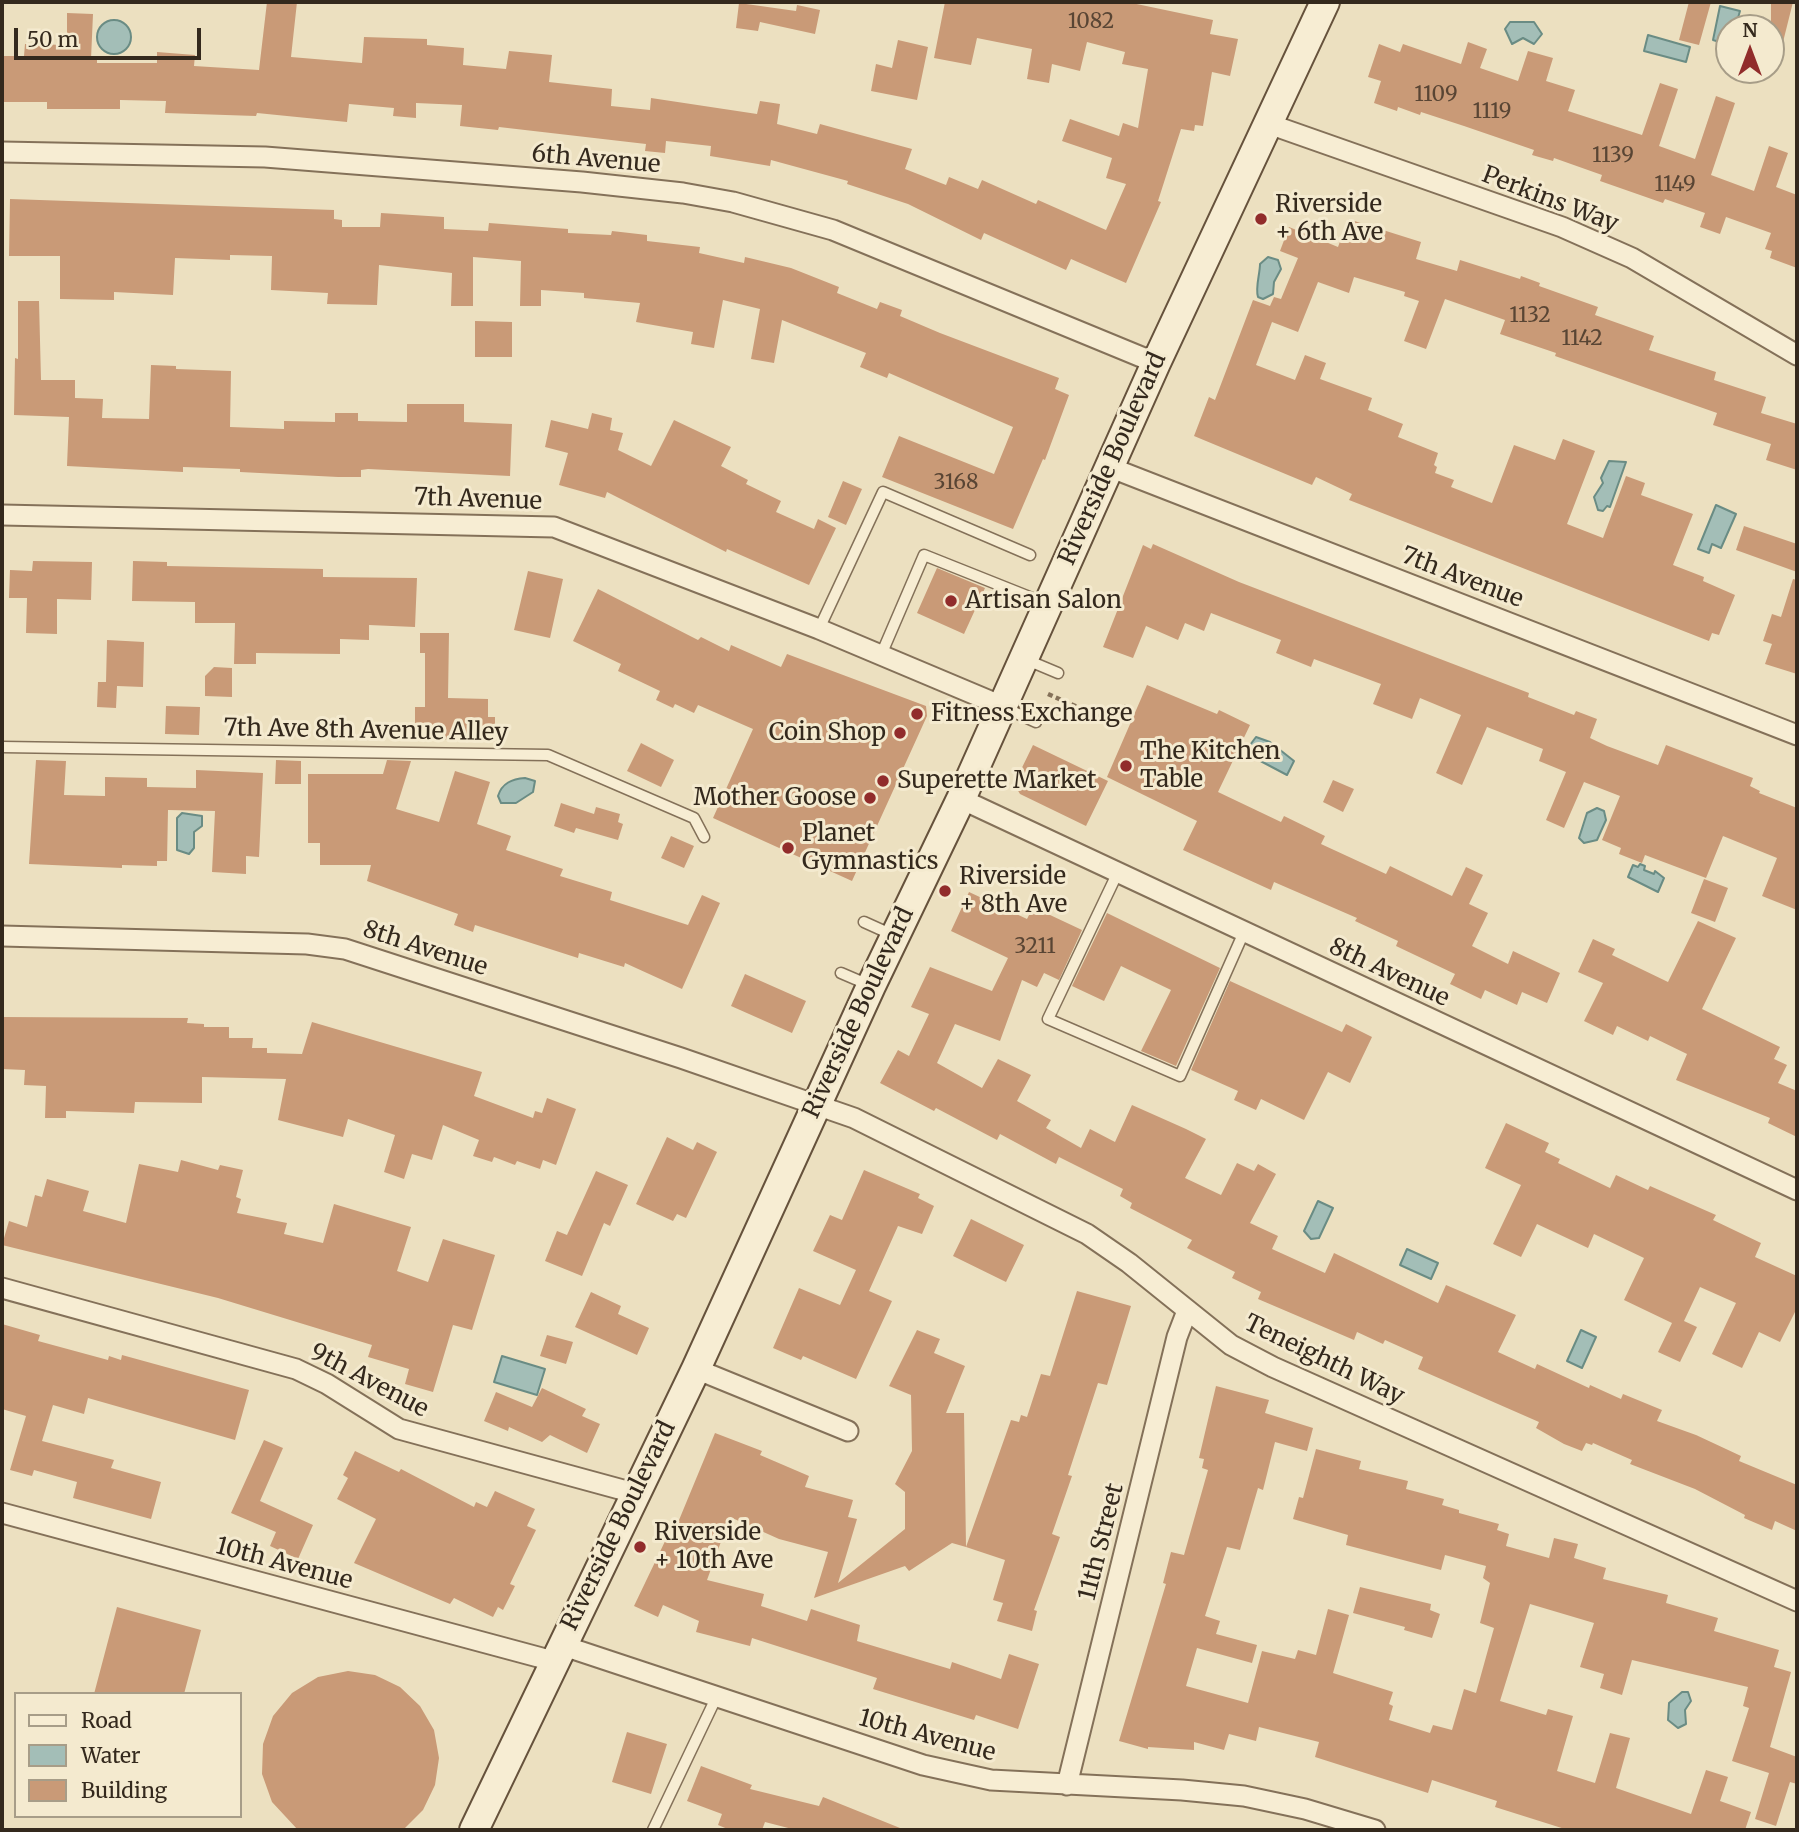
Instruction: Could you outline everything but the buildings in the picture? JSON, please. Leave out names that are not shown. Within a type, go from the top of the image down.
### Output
[{"type":"main road","name":"Riverside Boulevard","points":[[474,1830],[634,1493],[696,1370],[871,986],[961,799],[1156,363],[1325,2]]},
{"type":"street","name":"Perkins Way","points":[[1269,124],[1562,227],[1632,258],[1797,355]]},
{"type":"street","name":"6th Avenue","points":[[2,152],[265,157],[582,182],[683,193],[733,202],[833,230],[1156,363]]},
{"type":"street","name":"7th Avenue","points":[[1109,467],[1797,734]]},
{"type":"street","name":"7th Avenue","points":[[2,515],[554,527],[819,629],[1002,706]]},
{"type":"street","name":"8th Avenue","points":[[961,799],[1797,1190]]},
{"type":"street","name":"8th Avenue","points":[[2,936],[307,944],[345,949],[817,1103]]},
{"type":"street","name":"Teneighth Way","points":[[817,1103],[921,1150],[1087,1234],[1129,1263],[1231,1345],[1273,1367],[1797,1601]]},
{"type":"street","name":"9th Avenue","points":[[2,1288],[296,1369],[327,1384],[399,1429],[634,1493]]},
{"type":"street","name":"11th Street","points":[[1068,1784],[1177,1337],[1187,1311]]},
{"type":"street","points":[[696,1370],[848,1431]]},
{"type":"street","name":"10th Avenue","points":[[2,1513],[557,1653],[716,1698],[923,1765],[991,1780],[1244,1796],[1305,1809],[1375,1830]]},
{"type":"lane","points":[[819,629],[883,492],[1030,555]]},
{"type":"lane","points":[[881,655],[924,555],[1048,605]]},
{"type":"lane","points":[[1024,658],[1058,673]]},
{"type":"lane","points":[[1002,706],[1036,722]]},
{"type":"lane","name":"7th Ave 8th Avenue Alley","points":[[2,747],[548,755],[694,818],[704,837]]},
{"type":"lane","points":[[1118,872],[1048,1019],[1180,1076],[1244,932]]},
{"type":"lane","points":[[864,922],[895,936]]},
{"type":"lane","points":[[841,973],[871,986]]},
{"type":"lane","points":[[653,1830],[716,1698]]},
{"type":"path","points":[[1048,694],[1118,725],[1128,702]]},
{"type":"water","points":[[1720,6],[1740,11],[1739,14],[1718,14]]},
{"type":"water","points":[[114,20],[126,25],[131,37],[126,49],[114,54],[102,49],[97,37],[102,25]]},
{"type":"water","points":[[1510,22],[1534,22],[1542,34],[1534,44],[1523,38],[1512,44],[1505,29]]},
{"type":"water","points":[[1648,35],[1690,47],[1686,62],[1644,51]]},
{"type":"water","points":[[1268,257],[1278,260],[1281,269],[1274,282],[1273,294],[1263,299],[1258,297],[1257,285],[1260,264]]},
{"type":"water","points":[[1609,461],[1626,462],[1610,507],[1607,506],[1603,511],[1598,510],[1594,497],[1603,483],[1601,478]]},
{"type":"water","points":[[1716,505],[1736,514],[1721,548],[1712,544],[1709,553],[1698,549]]},
{"type":"water","points":[[1256,737],[1270,742],[1294,761],[1287,775],[1251,756],[1247,749]]},
{"type":"water","points":[[525,778],[535,781],[533,792],[516,803],[501,803],[498,796],[505,785]]},
{"type":"water","points":[[1597,808],[1604,811],[1606,820],[1597,840],[1584,843],[1579,838],[1587,813]]},
{"type":"water","points":[[182,813],[202,816],[202,826],[194,832],[194,848],[189,854],[177,850],[177,818]]},
{"type":"water","points":[[1640,864],[1645,866],[1644,870],[1654,874],[1655,871],[1664,878],[1658,892],[1628,877],[1633,865],[1638,867]]},
{"type":"water","points":[[1318,1201],[1333,1208],[1319,1238],[1311,1239],[1304,1231]]},
{"type":"water","points":[[1407,1249],[1438,1263],[1431,1279],[1400,1265]]},
{"type":"water","points":[[1581,1330],[1596,1337],[1582,1368],[1567,1361]]},
{"type":"water","points":[[502,1356],[545,1369],[537,1395],[494,1382]]},
{"type":"water","points":[[1682,1692],[1688,1692],[1691,1701],[1685,1710],[1686,1724],[1678,1728],[1668,1720],[1669,1703]]},
{"type":"place","name":"Riverside + 6th Ave","points":[[1261,219]]},
{"type":"place","name":"Artisan Salon","points":[[951,601]]},
{"type":"place","name":"Fitness Exchange","points":[[917,714]]},
{"type":"place","name":"Coin Shop","points":[[900,733]]},
{"type":"place","name":"The Kitchen Table","points":[[1126,766]]},
{"type":"place","name":"Superette Market","points":[[883,781]]},
{"type":"place","name":"Mother Goose","points":[[870,798]]},
{"type":"place","name":"Planet Gymnastics","points":[[788,848]]},
{"type":"place","name":"Riverside + 8th Ave","points":[[945,891]]},
{"type":"place","name":"Riverside + 10th Ave","points":[[640,1547]]}]
